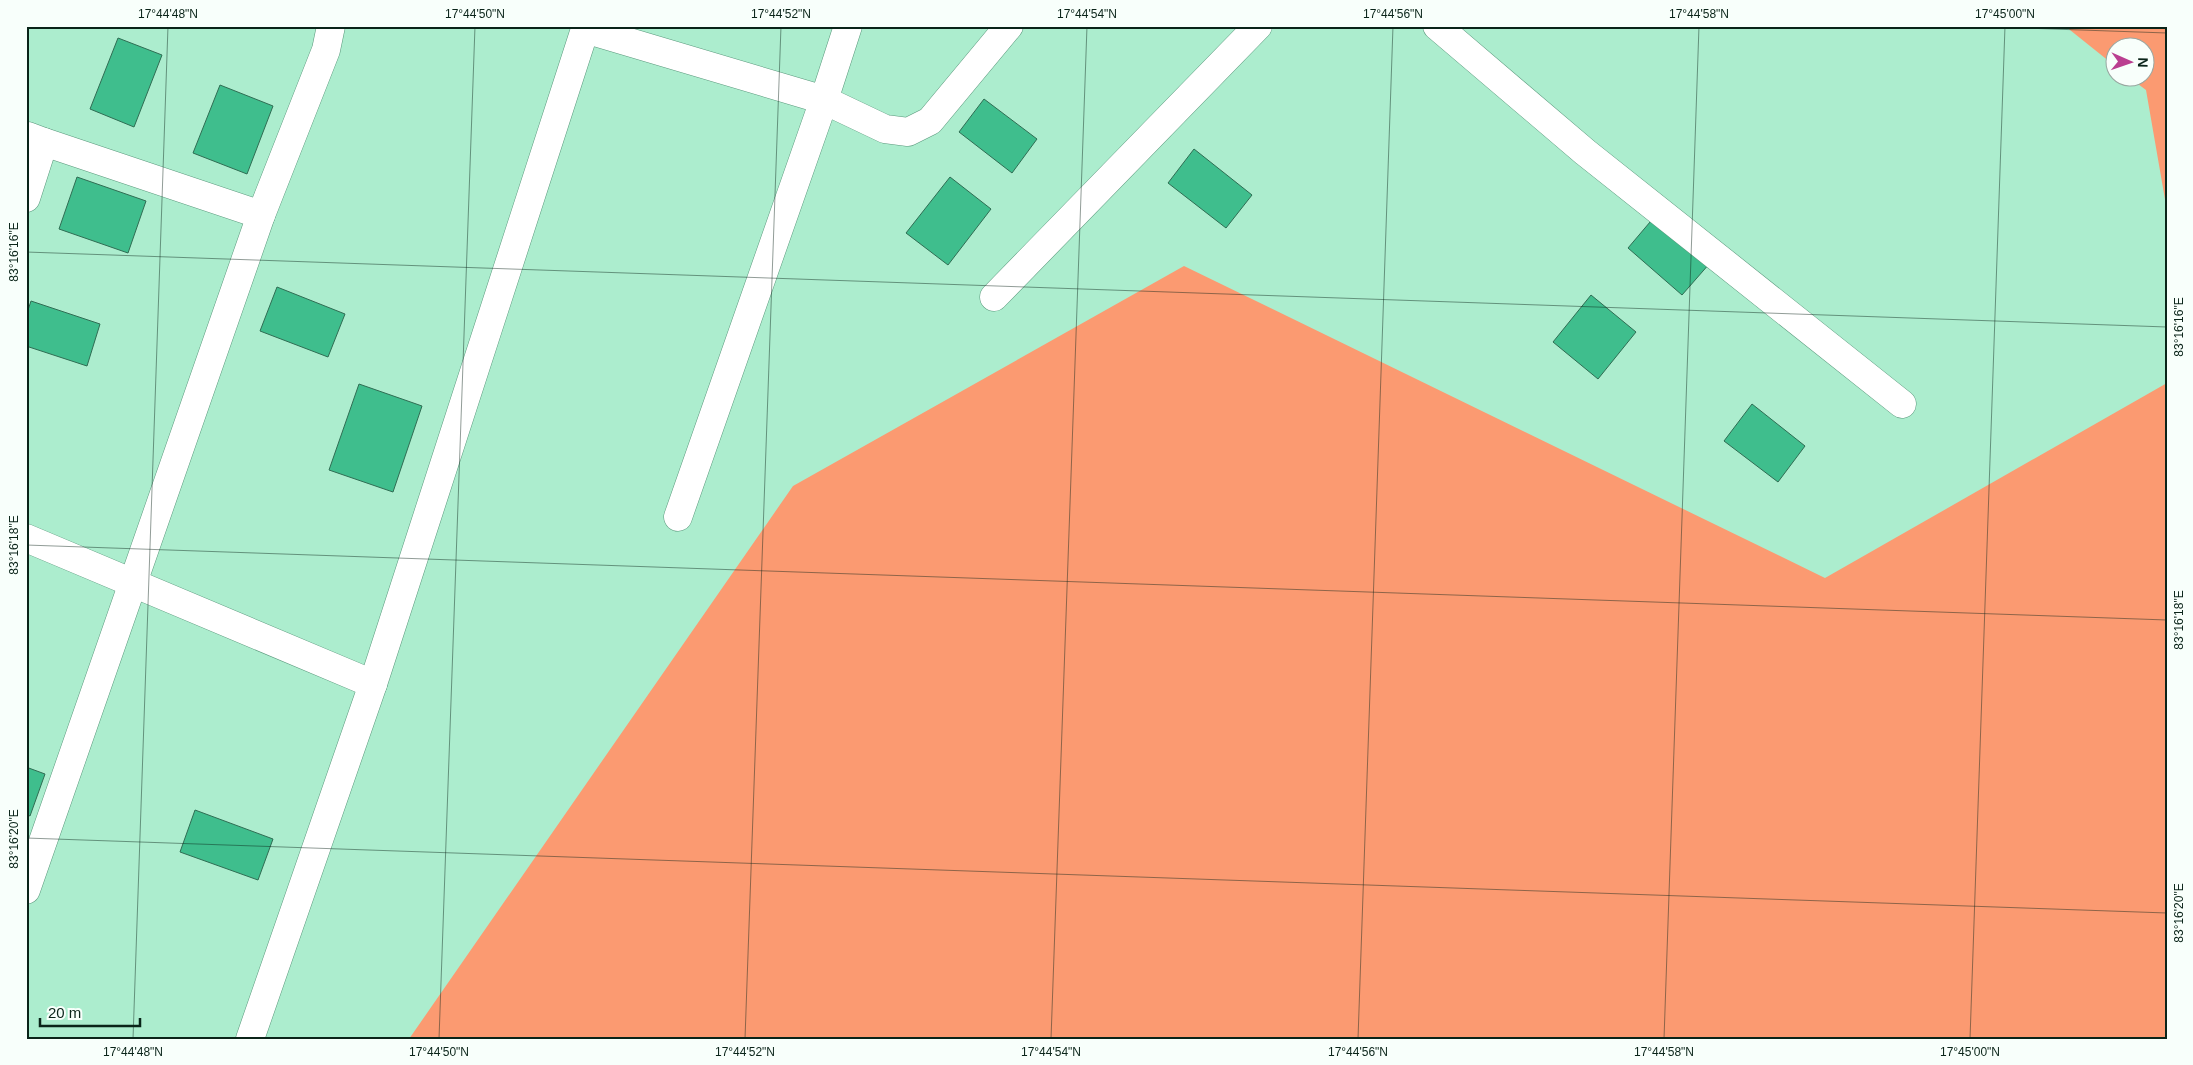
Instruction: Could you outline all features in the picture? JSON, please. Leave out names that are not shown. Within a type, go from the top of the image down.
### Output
[{"type":"street","points":[[26,890],[261,215],[326,50],[331,26]]},
{"type":"street","points":[[678,517],[824,100],[848,26]]},
{"type":"street","points":[[250,1039],[373,684],[586,28],[824,100],[885,129],[908,132],[930,121],[1009,26]]},
{"type":"street","points":[[994,297],[1258,26]]},
{"type":"street","points":[[1437,26],[1585,152],[1902,404]]},
{"type":"street","points":[[26,198],[35,139],[261,215]]},
{"type":"street","points":[[26,538],[373,684]]},
{"type":"shaded area","points":[[2065,26],[2167,26],[2167,211],[2146,90],[2143,88],[2156,88],[2156,38],[2106,38],[2106,59]]},
{"type":"shaded area","points":[[1184,266],[1825,578],[2167,383],[2167,1039],[409,1039],[793,486]]},
{"type":"building","points":[[118,38],[162,55],[134,127],[90,109]]},
{"type":"building","points":[[220,85],[273,106],[247,174],[193,153]]},
{"type":"building","points":[[984,99],[1037,139],[1012,173],[959,132]]},
{"type":"building","points":[[1194,149],[1252,195],[1226,228],[1168,183]]},
{"type":"building","points":[[77,177],[146,201],[128,253],[59,229]]},
{"type":"building","points":[[950,177],[991,209],[948,265],[906,233]]},
{"type":"building","points":[[1656,215],[1710,263],[1682,295],[1628,248]]},
{"type":"building","points":[[277,287],[345,314],[328,357],[260,331]]},
{"type":"building","points":[[1591,295],[1636,332],[1598,379],[1553,342]]},
{"type":"building","points":[[31,301],[100,324],[87,366],[26,346],[26,316]]},
{"type":"building","points":[[359,384],[422,406],[393,492],[329,470]]},
{"type":"building","points":[[1752,404],[1805,446],[1778,482],[1724,441]]},
{"type":"building","points":[[26,767],[45,774],[30,816],[26,814]]},
{"type":"building","points":[[195,810],[273,839],[258,880],[180,852]]}]
